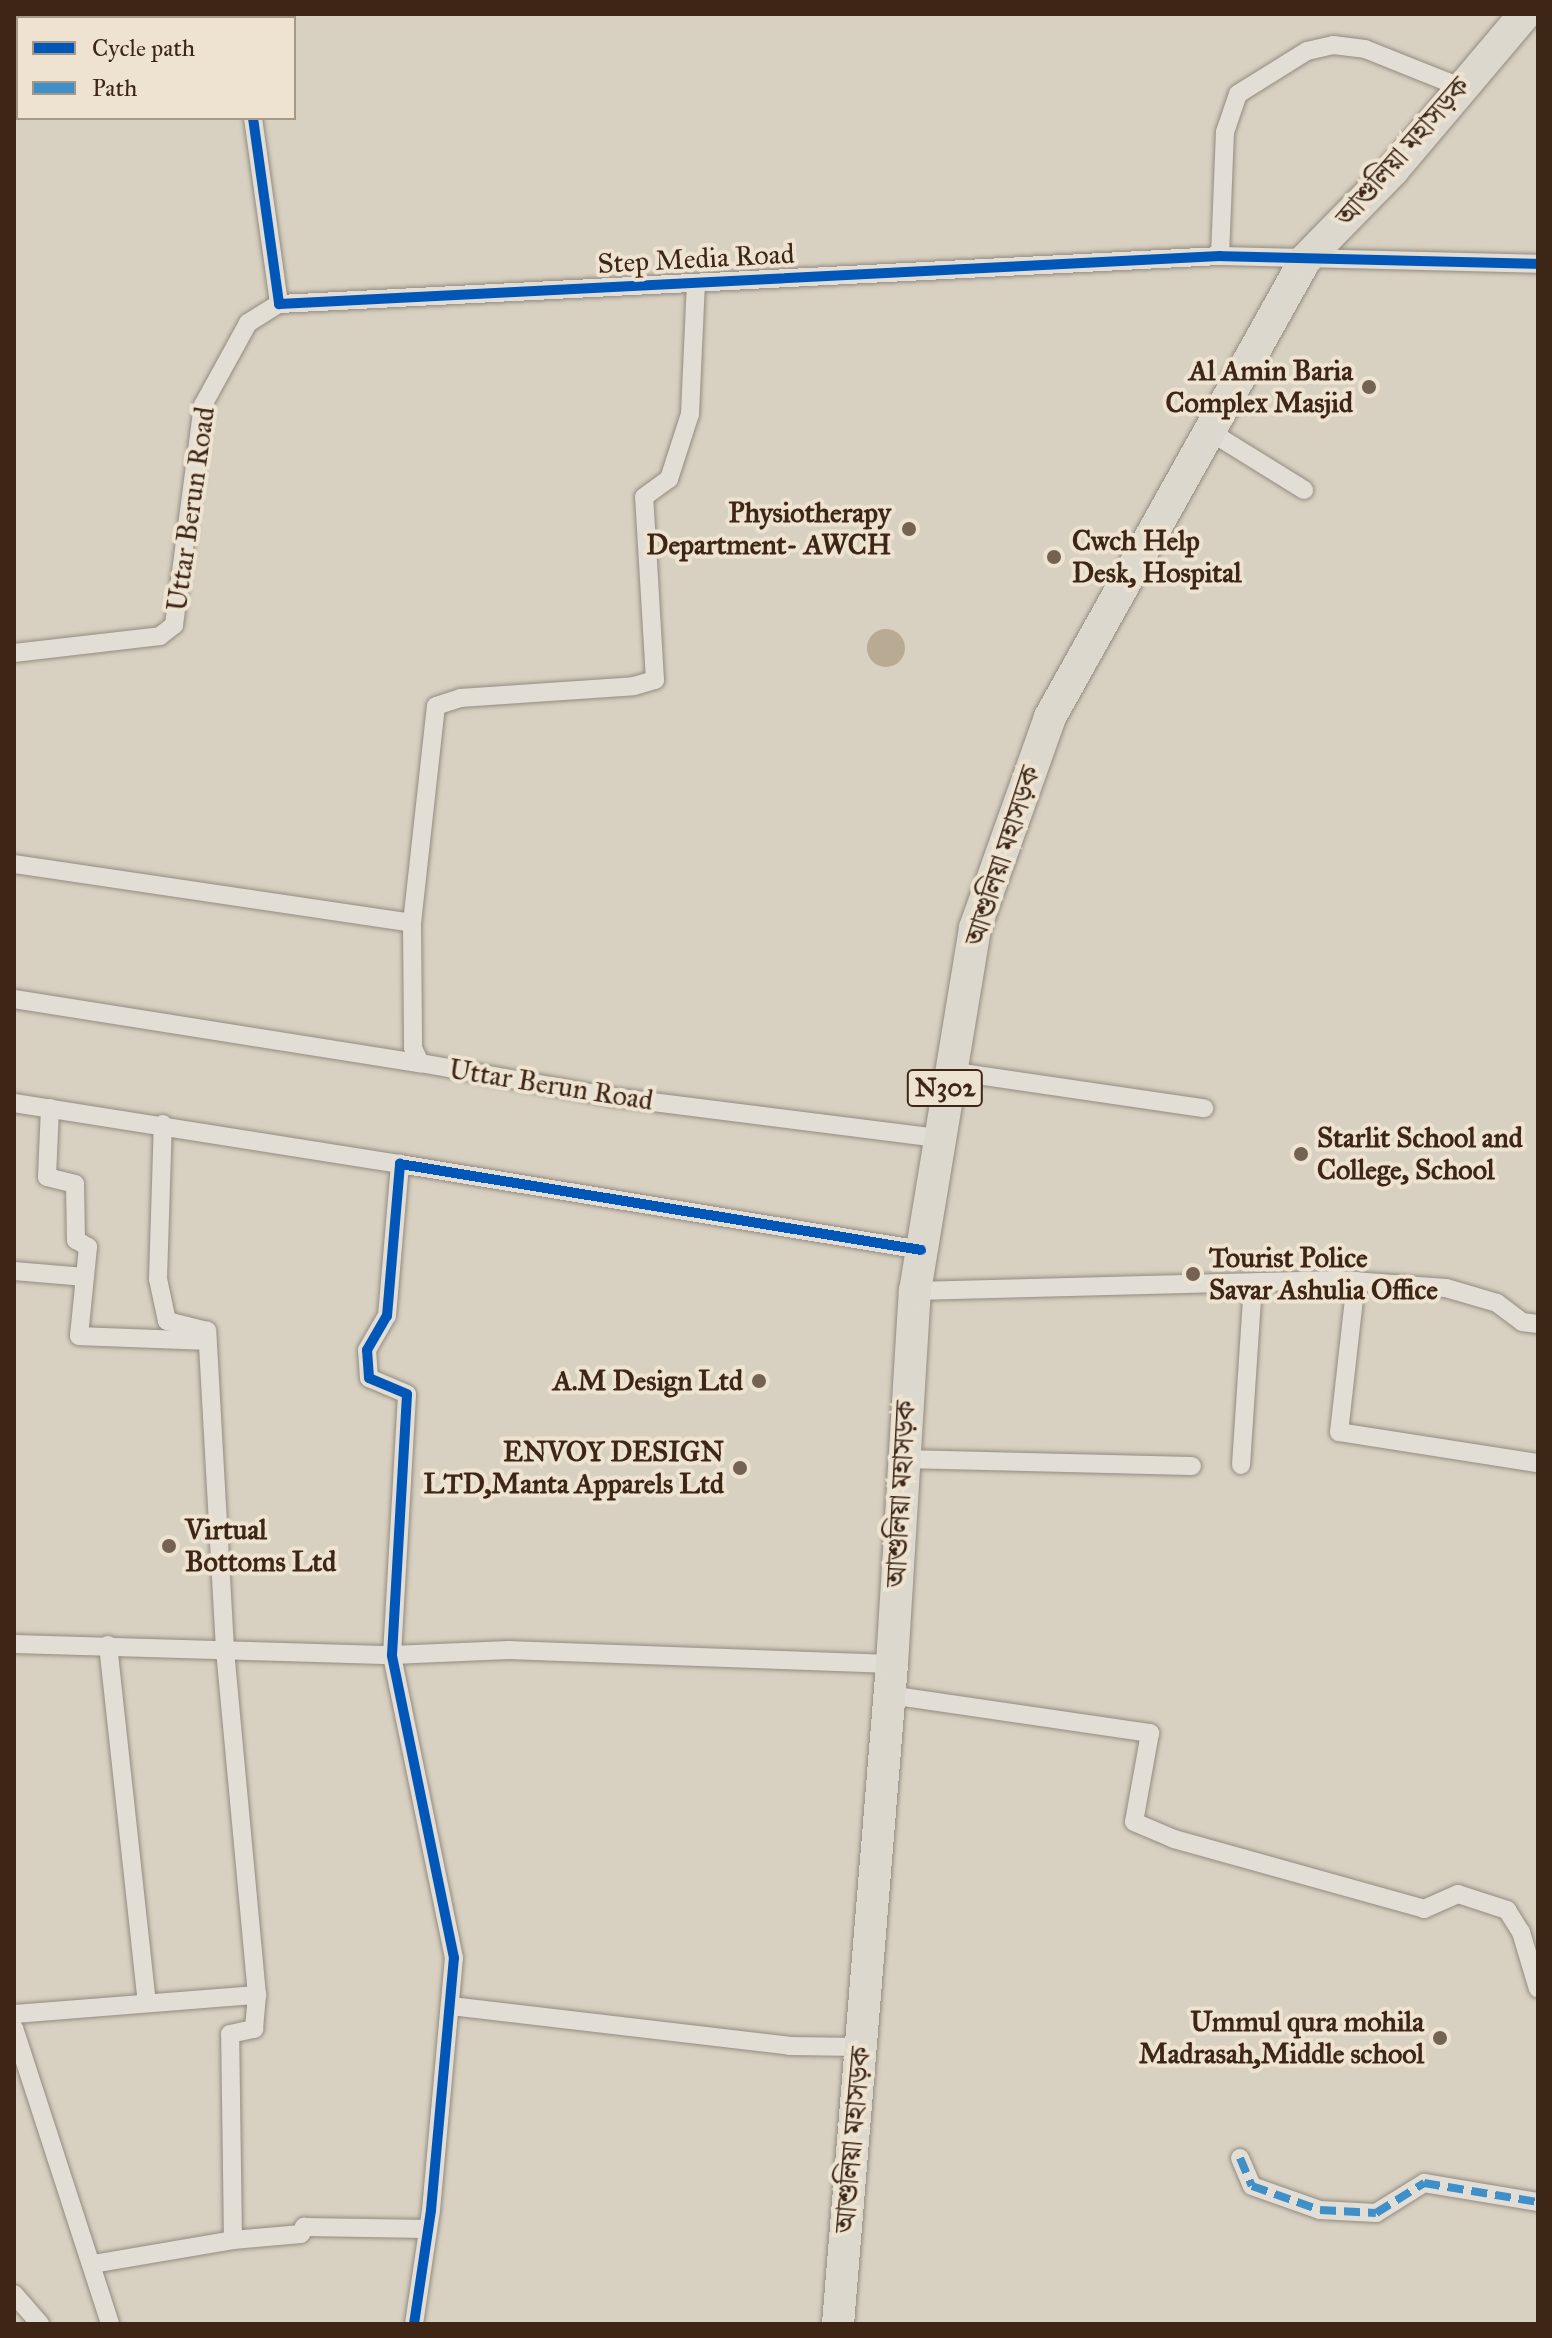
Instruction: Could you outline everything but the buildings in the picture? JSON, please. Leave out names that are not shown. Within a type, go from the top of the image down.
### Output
[{"type":"highway","name":"আশুলিয়া মহাসড়ক","points":[[838,2324],[890,1679],[915,1291],[936,1138],[975,928],[1050,717],[1305,260],[1393,170],[1460,87],[1525,14]]},
{"type":"street","points":[[1220,256],[1225,132],[1238,94],[1307,51],[1333,45],[1365,49],[1460,87]]},
{"type":"street","points":[[253,120],[279,304]]},
{"type":"street","name":"Step Media Road","points":[[279,304],[1220,256],[1538,264]]},
{"type":"street","name":"Uttar Berun Road","points":[[696,283],[690,414],[669,479],[644,497],[655,680],[634,686],[460,698],[436,706],[412,923],[413,1048],[420,1063],[613,1097],[936,1138]]},
{"type":"street","name":"Uttar Berun Road","points":[[14,653],[160,636],[174,625],[203,405],[248,323],[279,304]]},
{"type":"street","points":[[1209,431],[1304,490]]},
{"type":"street","points":[[14,864],[412,923]]},
{"type":"street","points":[[14,999],[420,1063]]},
{"type":"street","points":[[949,1071],[1204,1108]]},
{"type":"street","points":[[14,1103],[163,1124],[921,1250]]},
{"type":"street","points":[[50,1108],[47,1177],[75,1184],[76,1240],[88,1247],[79,1336],[207,1341]]},
{"type":"street","points":[[163,1124],[158,1279],[167,1321],[207,1331],[225,1649],[257,1995],[254,2029],[230,2034],[233,2240]]},
{"type":"street","points":[[400,1164],[387,1316],[367,1350],[369,1378],[407,1394],[392,1655],[454,1958],[428,2229],[414,2324]]},
{"type":"street","points":[[14,1271],[85,1277]]},
{"type":"street","points":[[915,1291],[1356,1281],[1446,1288],[1497,1303],[1522,1322],[1538,1324]]},
{"type":"street","points":[[1356,1281],[1339,1432],[1538,1463]]},
{"type":"street","points":[[1241,1465],[1253,1284]]},
{"type":"street","points":[[902,1459],[1192,1466]]},
{"type":"street","points":[[14,1644],[392,1655],[509,1650],[890,1679],[1150,1733],[1134,1822],[1174,1839],[1424,1909],[1458,1894],[1507,1910],[1521,1932],[1538,1989]]},
{"type":"street","points":[[108,1645],[147,2003]]},
{"type":"street","points":[[14,2014],[257,1995]]},
{"type":"street","points":[[451,2006],[789,2046],[860,2047]]},
{"type":"street","points":[[14,2028],[110,2324]]},
{"type":"street","points":[[1240,2158],[1252,2186],[1320,2210],[1376,2213],[1424,2183],[1538,2202]]},
{"type":"street","points":[[93,2264],[233,2240],[301,2234],[304,2227],[428,2229]]},
{"type":"street","points":[[14,2294],[40,2324]]},
{"type":"shaded area","points":[[886,629],[900,634],[905,648],[900,662],[886,667],[872,662],[867,648],[872,634]]},
{"type":"marked path","points":[[1240,2158],[1252,2186],[1320,2210],[1376,2213],[1424,2183],[1538,2202]]},
{"type":"cycle path","points":[[253,120],[279,304],[1220,256],[1538,264]]},
{"type":"cycle path","points":[[414,2324],[431,2210],[454,1958],[392,1655],[407,1394],[369,1378],[367,1350],[387,1316],[400,1164],[921,1250]]},
{"type":"place","name":"Al Amin Baria Complex Masjid","points":[[1369,387]]},
{"type":"place","name":"Physiotherapy Department- AWCH","points":[[909,529]]},
{"type":"place","name":"Cwch Help Desk, Hospital","points":[[1054,557]]},
{"type":"place","name":"Starlit School and College, School","points":[[1301,1154]]},
{"type":"place","name":"Tourist Police Savar Ashulia Office","points":[[1193,1274]]},
{"type":"place","name":"A.M Design Ltd","points":[[759,1381]]},
{"type":"place","name":"ENVOY DESIGN LTD,Manta Apparels Ltd","points":[[740,1468]]},
{"type":"place","name":"Virtual Bottoms Ltd","points":[[169,1546]]},
{"type":"place","name":"Ummul qura mohila Madrasah,Middle school","points":[[1440,2038]]}]
